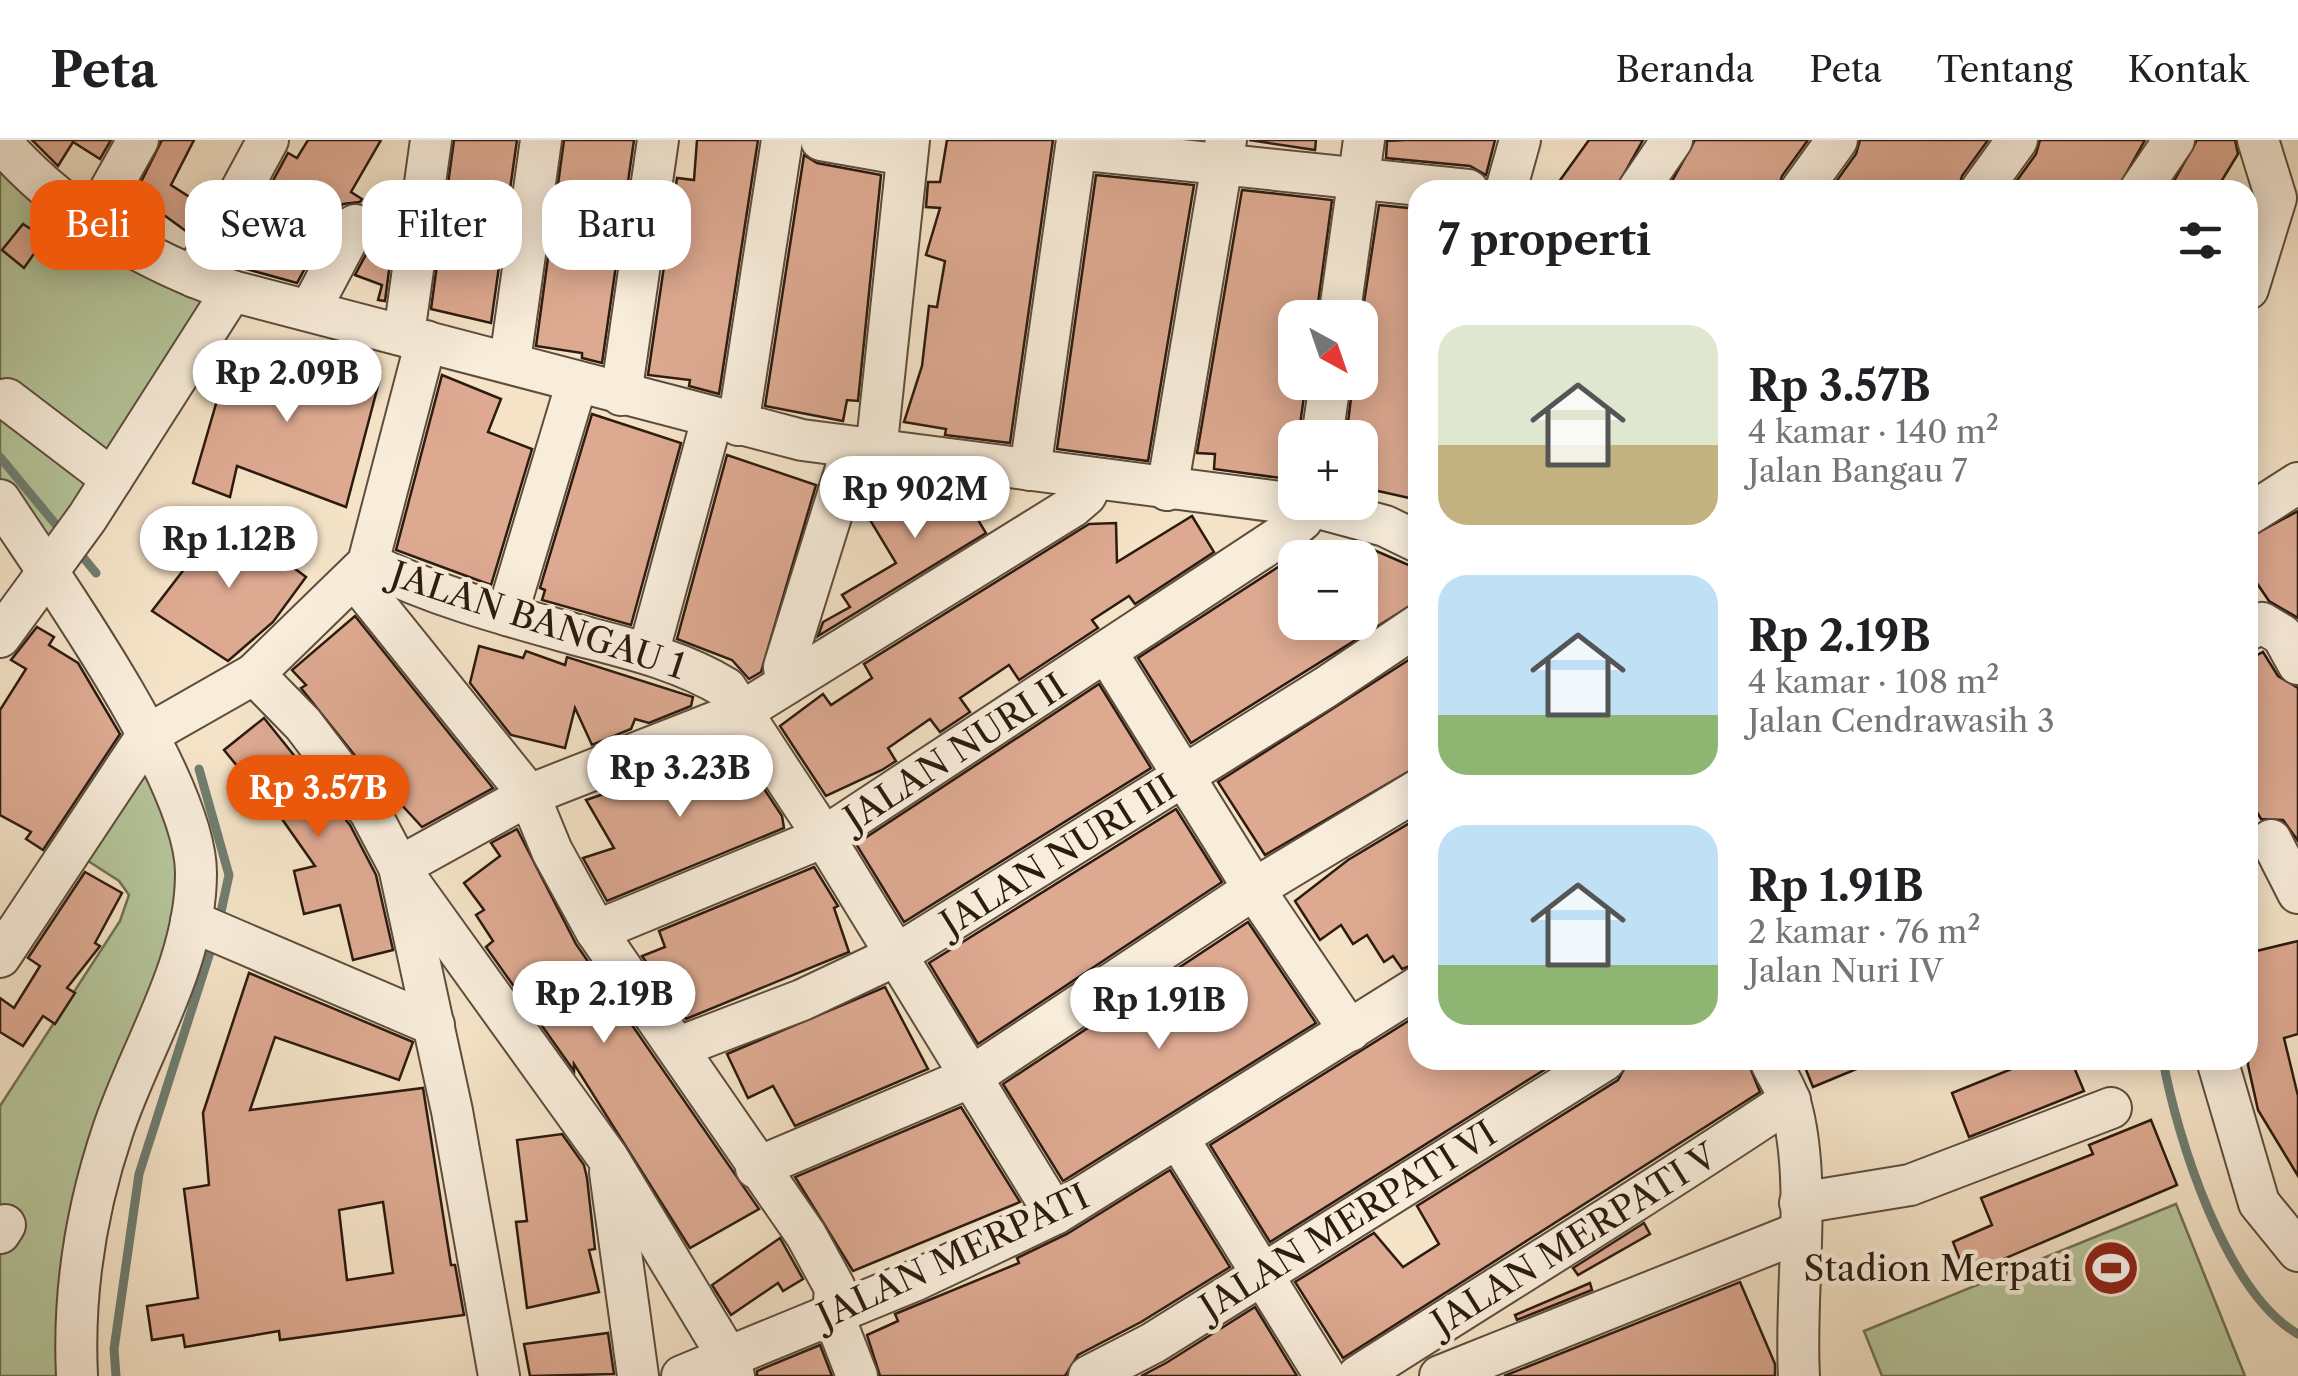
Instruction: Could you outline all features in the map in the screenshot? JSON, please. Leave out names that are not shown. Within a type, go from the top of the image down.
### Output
[{"type":"street","points":[[116,180],[138,140]]},
{"type":"street","points":[[194,278],[268,140]]},
{"type":"street","name":"JALAN BANGAU 1","points":[[431,140],[415,337],[362,572],[648,654],[702,673],[726,688],[824,837],[893,957],[1055,1214]]},
{"type":"street","points":[[510,361],[542,140]]},
{"type":"street","points":[[620,395],[658,140]]},
{"type":"street","points":[[648,654],[725,422],[782,140]]},
{"type":"street","points":[[786,684],[784,667],[864,450],[908,147],[820,140]]},
{"type":"street","points":[[1342,300],[1364,140]]},
{"type":"street","points":[[1509,180],[1520,140]]},
{"type":"street","points":[[1645,180],[1672,140]]},
{"type":"street","points":[[1809,180],[1837,140]]},
{"type":"street","points":[[1988,180],[2017,140]]},
{"type":"street","points":[[2147,180],[2174,140]]},
{"type":"street","points":[[2258,140],[2287,189],[2258,263]]},
{"type":"street","points":[[0,141],[36,180]]},
{"type":"street","points":[[1030,470],[1077,144],[1225,152],[1360,182],[1408,186]]},
{"type":"street","points":[[1167,490],[1225,152]]},
{"type":"street","points":[[311,308],[355,224]]},
{"type":"street","points":[[165,262],[194,278],[232,291],[311,308],[725,422],[864,450],[1030,470],[1278,509]]},
{"type":"street","points":[[2,629],[87,518],[232,291]]},
{"type":"street","points":[[507,615],[576,382]]},
{"type":"street","points":[[7,399],[112,479]]},
{"type":"street","points":[[399,867],[529,794],[743,711],[1072,507],[1086,495],[1093,480]]},
{"type":"street","points":[[2258,509],[2298,483]]},
{"type":"street","points":[[0,500],[55,561],[155,730],[190,837],[196,870],[192,921],[166,1006],[112,1131],[91,1210],[74,1309],[76,1376]]},
{"type":"street","name":"JALAN NURI II","points":[[596,931],[824,837],[1107,653],[1294,520]]},
{"type":"street","points":[[1348,520],[1385,526],[1408,537]]},
{"type":"street","points":[[0,957],[155,730],[254,674],[362,572],[529,794],[552,851],[596,931],[679,1047],[756,1168],[827,1269],[835,1288],[833,1314],[857,1376]]},
{"type":"street","points":[[2258,621],[2282,635],[2298,664]]},
{"type":"street","name":"JALAN NURI III","points":[[679,1047],[802,1000],[893,957],[1185,776],[1408,631]]},
{"type":"street","points":[[1107,653],[1254,889],[1350,1031]]},
{"type":"street","points":[[254,674],[303,724],[370,812],[399,867],[608,1158],[731,1366]]},
{"type":"street","points":[[756,1168],[970,1076],[1254,889],[1408,796]]},
{"type":"street","points":[[2270,840],[2298,893]]},
{"type":"street","points":[[399,867],[434,1025],[500,1376]]},
{"type":"street","points":[[192,921],[434,1025]]},
{"type":"street","name":"JALAN MERPATI","points":[[682,1376],[731,1366],[833,1314],[1055,1214],[1408,993]]},
{"type":"street","name":"JALAN MERPATI VI","points":[[1090,1376],[1153,1343],[1589,1070]]},
{"type":"street","points":[[1775,1070],[1790,1100],[1799,1218],[1799,1376]]},
{"type":"street","points":[[2220,1070],[2259,1204],[2298,1251]]},
{"type":"street","name":"JALAN MERPATI V","points":[[1358,1376],[1598,1222],[1658,1189],[1790,1100]]},
{"type":"street","points":[[1440,1376],[1799,1218],[1910,1185],[2111,1108]]},
{"type":"street","points":[[1178,1138],[1325,1376]]},
{"type":"street","points":[[608,1158],[638,1376]]},
{"type":"green space","points":[[0,141],[60,180],[30,180],[30,270],[165,270],[165,248],[185,261],[185,270],[200,270],[232,291],[47,572],[0,500]]},
{"type":"green space","points":[[148,734],[190,837],[77,1376],[0,1376],[0,1106],[120,921],[129,895],[119,881],[71,850]]},
{"type":"green space","name":"Stadion Merpati","points":[[2176,1204],[2245,1376],[1882,1376],[1864,1331]]},
{"type":"building","points":[[32,140],[111,140],[100,159],[73,142],[58,166]]},
{"type":"building","points":[[162,140],[194,140],[171,185],[185,194],[185,230],[165,216],[165,180],[142,180]]},
{"type":"building","points":[[308,140],[381,140],[351,192],[362,199],[360,202],[342,205],[342,180],[273,180],[288,153],[297,158]]},
{"type":"building","points":[[454,140],[517,140],[511,180],[449,180]]},
{"type":"building","points":[[564,140],[634,140],[628,180],[559,180]]},
{"type":"building","points":[[697,140],[758,140],[719,394],[689,386],[690,380],[648,375],[663,270],[691,270],[691,180],[677,180],[677,178],[694,180]]},
{"type":"building","points":[[947,140],[1053,140],[1010,443],[945,435],[946,429],[904,422],[922,366],[929,306],[937,307],[945,261],[926,255],[940,208],[926,207],[928,182],[940,182]]},
{"type":"building","points":[[1249,140],[1316,140],[1315,150]]},
{"type":"building","points":[[1495,140],[1486,175],[1470,166],[1386,158],[1387,141]]},
{"type":"building","points":[[1589,140],[1643,140],[1621,180],[1560,180]]},
{"type":"building","points":[[1695,140],[1808,140],[1781,180],[1673,180]]},
{"type":"building","points":[[1860,140],[1988,140],[1961,180],[1837,180],[1856,154]]},
{"type":"building","points":[[2040,140],[2145,140],[2123,180],[2017,180],[2036,154]]},
{"type":"building","points":[[2197,140],[2235,140],[2238,154],[2222,180],[2175,180]]},
{"type":"building","points":[[804,155],[817,163],[881,175],[858,401],[847,400],[843,421],[765,406]]},
{"type":"building","points":[[1096,175],[1194,185],[1148,461],[1057,449]]},
{"type":"building","points":[[1242,190],[1332,200],[1318,300],[1278,300],[1278,400],[1303,400],[1301,420],[1278,420],[1278,478],[1214,469],[1215,454],[1197,453]]},
{"type":"building","points":[[1379,205],[1408,208],[1408,498],[1378,491],[1378,420],[1348,420],[1351,400],[1378,400],[1378,300],[1364,300]]},
{"type":"building","points":[[23,224],[30,228],[30,259],[24,268],[2,250]]},
{"type":"building","points":[[362,262],[362,270],[389,270],[385,301],[378,300],[382,285],[355,275]]},
{"type":"building","points":[[250,270],[304,270],[297,283]]},
{"type":"building","points":[[436,270],[499,270],[491,323],[431,309]]},
{"type":"building","points":[[546,270],[615,270],[602,363],[582,358],[582,353],[536,346]]},
{"type":"building","points":[[234,342],[379,382],[346,507],[237,466],[230,497],[193,483]]},
{"type":"building","points":[[442,375],[501,399],[488,432],[532,449],[491,585],[396,550]]},
{"type":"building","points":[[592,414],[681,443],[631,625],[542,600],[545,590],[540,588]]},
{"type":"building","points":[[727,455],[816,485],[761,672],[749,679],[732,660],[677,639]]},
{"type":"building","points":[[933,481],[956,484],[986,533],[818,636],[823,622],[850,607],[842,595],[896,563],[870,520]]},
{"type":"building","points":[[2298,511],[2298,618],[2269,601],[2258,585],[2258,533]]},
{"type":"building","points":[[225,516],[306,577],[273,622],[228,661],[152,611]]},
{"type":"building","points":[[1192,516],[1214,552],[1135,604],[1129,596],[1092,620],[1098,628],[1019,680],[1009,665],[960,698],[970,712],[940,732],[930,719],[888,748],[896,761],[882,770],[826,796],[780,726],[823,694],[831,705],[872,678],[864,664],[1089,524],[1116,523],[1117,562]]},
{"type":"building","points":[[1378,552],[1408,565],[1408,607],[1378,626]]},
{"type":"building","points":[[1278,567],[1278,640],[1356,640],[1191,743],[1138,658]]},
{"type":"building","points":[[355,616],[493,788],[422,827],[387,789],[384,792],[301,688],[306,685],[292,670]]},
{"type":"building","points":[[37,627],[54,637],[49,645],[78,663],[120,734],[43,850],[26,839],[31,832],[0,815],[0,710],[26,669],[11,660]]},
{"type":"building","points":[[479,646],[523,658],[526,651],[565,665],[567,657],[693,697],[691,706],[649,723],[635,719],[631,729],[592,745],[575,708],[565,748],[511,735],[470,683]]},
{"type":"building","points":[[2263,652],[2278,676],[2298,688],[2298,841],[2283,820],[2261,819],[2258,814],[2258,655]]},
{"type":"building","points":[[1408,660],[1408,772],[1265,855],[1218,782]]},
{"type":"building","points":[[1099,684],[1151,768],[904,922],[856,844]]},
{"type":"building","points":[[264,718],[350,825],[376,875],[393,950],[353,960],[340,905],[304,914],[294,871],[315,866],[251,775],[247,778],[224,750]]},
{"type":"building","points":[[732,741],[738,749],[735,759],[741,754],[782,816],[784,828],[607,901],[583,858],[614,848],[586,800],[692,764],[689,758]]},
{"type":"building","points":[[1176,809],[1222,882],[978,1044],[929,963]]},
{"type":"building","points":[[1408,824],[1408,967],[1402,969],[1393,956],[1384,962],[1367,935],[1353,944],[1341,925],[1320,940],[1295,901],[1348,860]]},
{"type":"building","points":[[517,829],[576,944],[759,1209],[690,1248],[574,1064],[574,1071],[486,947],[493,941],[476,915],[484,910],[464,883],[500,856],[491,843]]},
{"type":"building","points":[[814,867],[838,906],[834,908],[849,952],[686,1019],[642,956],[665,947],[659,931]]},
{"type":"building","points":[[85,872],[122,893],[95,943],[100,946],[67,988],[75,993],[55,1024],[43,1016],[23,1046],[0,1032],[0,998],[14,1008],[40,966],[28,958]]},
{"type":"building","points":[[1248,922],[1316,1023],[1063,1181],[1003,1084]]},
{"type":"building","points":[[2298,941],[2298,1034],[2284,1038],[2298,1096],[2298,1176],[2258,1110],[2249,1070],[2258,1070],[2258,951]]},
{"type":"building","points":[[249,973],[413,1042],[399,1080],[275,1037],[250,1110],[423,1088],[451,1265],[455,1265],[464,1315],[280,1340],[279,1331],[185,1347],[183,1335],[152,1340],[147,1306],[198,1298],[184,1189],[209,1185],[203,1113]],"holes":[[[383,1202],[393,1273],[347,1280],[339,1210]]]},
{"type":"building","points":[[885,987],[928,1069],[795,1126],[773,1086],[748,1098],[727,1054]]},
{"type":"building","points":[[1408,1021],[1408,1070],[1544,1070],[1270,1242],[1210,1145]]},
{"type":"building","points":[[1624,1070],[1751,1070],[1760,1092],[1343,1358],[1295,1282],[1374,1233],[1403,1267],[1439,1244],[1417,1206],[1618,1080]]},
{"type":"building","points":[[1806,1070],[1854,1070],[1813,1087]]},
{"type":"building","points":[[2009,1070],[2075,1070],[2084,1091],[1969,1137],[1952,1093]]},
{"type":"building","points":[[961,1107],[1020,1202],[853,1271],[795,1177]]},
{"type":"building","points":[[2151,1120],[2177,1185],[1966,1275],[1953,1242],[1992,1225],[1981,1198],[2093,1154],[2089,1145]]},
{"type":"building","points":[[562,1134],[584,1165],[595,1249],[589,1250],[599,1292],[527,1308],[516,1222],[527,1221],[517,1140]]},
{"type":"building","points":[[1170,1170],[1230,1267],[1141,1322],[1078,1355],[1065,1376],[880,1376],[867,1335],[898,1321],[895,1314],[1019,1263],[1017,1258],[1067,1234]]},
{"type":"building","points":[[1644,1223],[1650,1234],[1578,1275],[1573,1268]]},
{"type":"building","points":[[780,1238],[803,1279],[783,1291],[778,1283],[731,1315],[712,1285]]},
{"type":"building","points":[[1740,1282],[1775,1364],[1775,1376],[1504,1376]]},
{"type":"building","points":[[1590,1283],[1592,1290],[1517,1320],[1515,1315]]},
{"type":"building","points":[[1255,1307],[1297,1376],[1141,1376],[1166,1363]]},
{"type":"building","points":[[608,1333],[614,1374],[530,1376],[524,1344]]},
{"type":"building","points":[[820,1345],[832,1376],[757,1376],[757,1371]]},
{"type":"waterway","points":[[0,457],[62,532]]},
{"type":"waterway","points":[[78,551],[96,573]]},
{"type":"waterway","points":[[199,769],[229,875],[219,921]]},
{"type":"waterway","points":[[116,1376],[114,1349],[139,1174],[214,940]]},
{"type":"waterway","points":[[2165,1070],[2193,1170],[2227,1250],[2272,1314],[2298,1334]]},
{"type":"place","name":"Stadion Merpati","points":[[2111,1268]]}]
